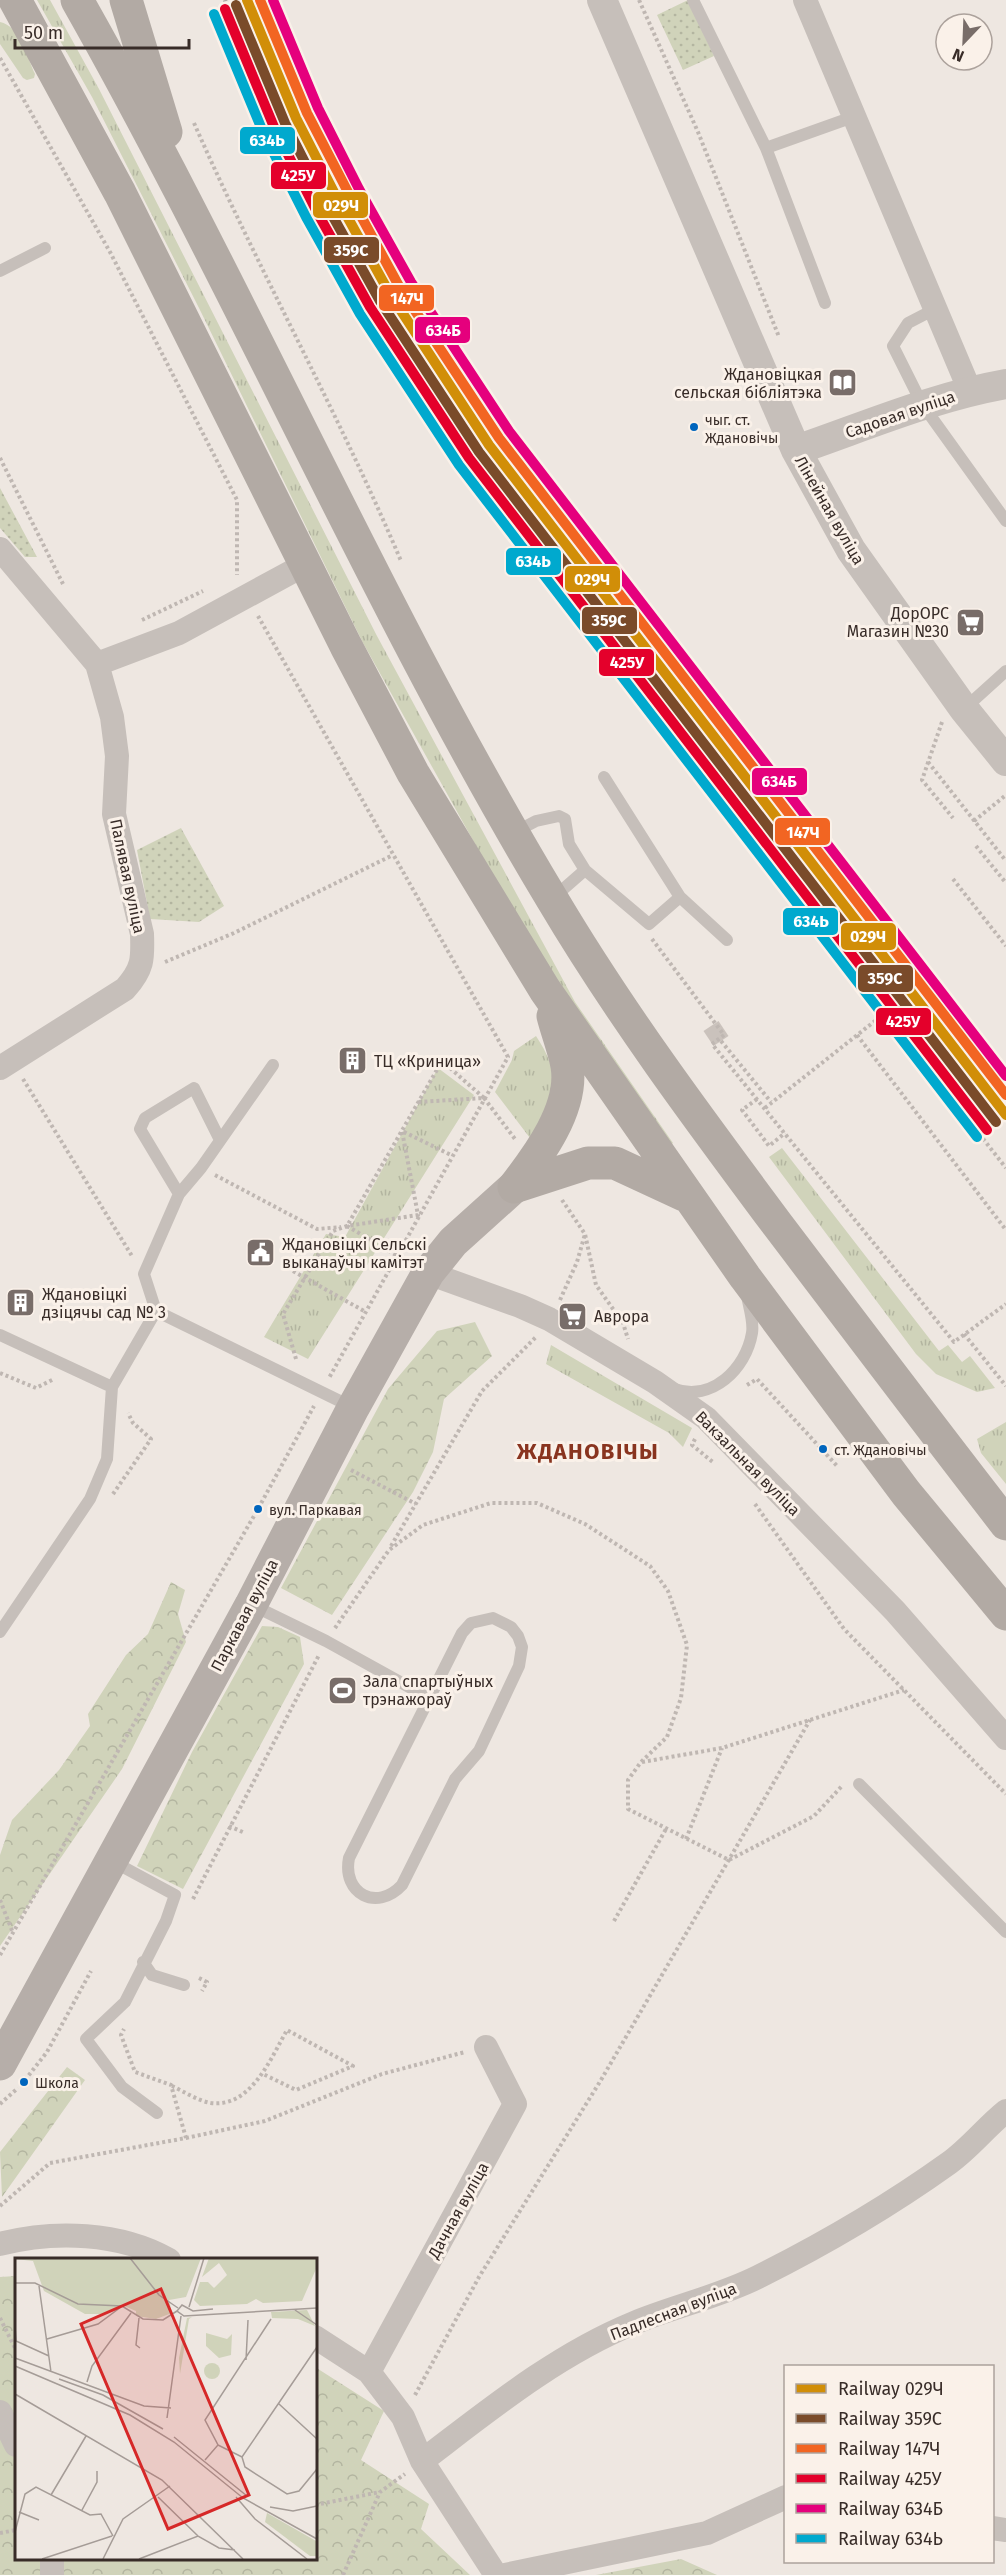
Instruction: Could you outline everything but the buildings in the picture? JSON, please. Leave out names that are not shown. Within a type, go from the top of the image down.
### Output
[{"type":"highway","points":[[15,0],[120,194],[346,646],[413,773],[545,990],[745,1277],[906,1493],[1006,1614]]},
{"type":"highway","points":[[77,0],[186,200],[335,498],[424,669],[552,899],[636,1031],[725,1154],[1006,1524]]},
{"type":"highway","points":[[126,0],[186,200]]},
{"type":"highway","points":[[514,1187],[545,1146],[556,1123],[564,1092],[567,1068],[545,990]]},
{"type":"highway","points":[[514,1187],[588,1163],[615,1163],[688,1197]]},
{"type":"main road","name":"Паркавая вуліца","points":[[0,2064],[251,1605],[326,1458],[428,1273],[453,1242],[514,1187]]},
{"type":"street","name":"Лінейная вуліца","points":[[602,0],[796,450],[851,550],[964,709],[1006,761]]},
{"type":"street","points":[[805,0],[970,391]]},
{"type":"street","name":"Садовая вуліца","points":[[796,450],[922,404],[1006,384]]},
{"type":"street","points":[[0,549],[98,664],[179,633],[236,599],[306,564]]},
{"type":"street","name":"Палявая вуліца","points":[[98,664],[113,726],[117,756],[114,814],[142,934],[143,953],[139,974]]},
{"type":"street","points":[[6,1064],[125,989],[139,974]]},
{"type":"street","name":"Вакзальная вуліца","points":[[428,1273],[530,1310],[655,1382],[706,1418],[895,1611],[1006,1738]]},
{"type":"street","name":"Дачная вуліца","points":[[369,2372],[515,2104],[486,2047]]},
{"type":"street","name":"Падлесная вуліца","points":[[422,2462],[499,2403],[573,2353],[634,2323],[758,2277],[873,2213],[950,2162],[1006,2112]]},
{"type":"street","points":[[0,2244],[49,2235],[87,2236],[125,2243],[165,2258]]},
{"type":"street","points":[[316,2338],[369,2372],[403,2417],[422,2462],[495,2575]]},
{"type":"street","points":[[0,2412],[15,2443]]},
{"type":"street","points":[[505,2575],[707,2533],[784,2498]]},
{"type":"lane","points":[[693,0],[766,148],[825,303]]},
{"type":"lane","points":[[766,148],[853,117]]},
{"type":"lane","points":[[0,271],[45,248]]},
{"type":"lane","points":[[935,309],[908,322],[893,346],[922,404],[1006,521]]},
{"type":"lane","points":[[964,709],[1006,671]]},
{"type":"lane","points":[[604,777],[680,897],[727,940]]},
{"type":"lane","points":[[514,833],[536,821],[560,816],[565,819],[569,844],[585,870],[649,924],[680,897]]},
{"type":"lane","points":[[552,899],[585,870]]},
{"type":"lane","points":[[273,1065],[201,1168],[179,1194],[144,1274],[156,1311],[353,1408]]},
{"type":"lane","points":[[179,1194],[140,1130],[145,1118],[194,1088],[220,1140]]},
{"type":"lane","points":[[655,1382],[680,1391],[695,1393],[727,1379],[737,1369],[743,1361],[752,1332],[745,1277]]},
{"type":"lane","points":[[0,1632],[90,1499],[107,1459],[112,1387],[156,1311]]},
{"type":"lane","points":[[0,1335],[112,1387]]},
{"type":"lane","points":[[251,1605],[326,1641],[429,1698]]},
{"type":"lane","points":[[481,1619],[502,1621],[518,1636],[521,1658],[514,1676],[478,1751],[454,1779],[402,1885],[384,1898],[363,1895],[349,1880],[346,1870],[348,1858],[429,1698],[462,1633],[471,1623],[481,1619]]},
{"type":"lane","points":[[859,1784],[1006,1932]]},
{"type":"lane","points":[[111,1861],[175,1895],[166,1921],[124,2002],[86,2039],[122,2087],[157,2114]]},
{"type":"lane","points":[[143,1962],[152,1975],[184,1985]]},
{"type":"path","points":[[639,0],[698,132],[778,336]]},
{"type":"path","points":[[0,58],[110,252],[237,500],[237,577]]},
{"type":"path","points":[[0,70],[5,67]]},
{"type":"path","points":[[191,117],[228,201],[274,290],[403,566]]},
{"type":"path","points":[[0,458],[67,592]]},
{"type":"path","points":[[134,624],[207,590]]},
{"type":"path","points":[[0,1955],[321,1394],[364,1311],[508,1057],[391,856],[255,611]]},
{"type":"path","points":[[938,733],[922,780],[953,819]]},
{"type":"path","points":[[928,762],[1006,861]]},
{"type":"path","points":[[974,821],[1006,795]]},
{"type":"path","points":[[976,846],[1006,883]]},
{"type":"path","points":[[139,974],[234,933],[391,856]]},
{"type":"path","points":[[953,879],[1006,946]]},
{"type":"path","points":[[885,932],[1006,1087]]},
{"type":"path","points":[[648,936],[657,943],[724,1035],[712,1044],[954,1342],[1006,1304]]},
{"type":"path","points":[[846,964],[1006,1168]]},
{"type":"path","points":[[765,1108],[885,1013]]},
{"type":"path","points":[[857,1035],[1006,1230]]},
{"type":"path","points":[[721,1041],[771,1102]]},
{"type":"path","points":[[304,1365],[296,1361],[283,1314],[333,1231],[347,1226],[442,1061],[483,1098],[517,1142]]},
{"type":"path","points":[[6,1064],[144,1274]]},
{"type":"path","points":[[418,1102],[483,1098]]},
{"type":"path","points":[[757,1099],[742,1110],[769,1146],[785,1133]]},
{"type":"path","points":[[402,1131],[452,1155]]},
{"type":"path","points":[[402,1131],[418,1215]]},
{"type":"path","points":[[201,1168],[317,1229],[418,1215]]},
{"type":"path","points":[[560,1197],[585,1234],[596,1286],[623,1323],[630,1348]]},
{"type":"path","points":[[347,1226],[396,1255]]},
{"type":"path","points":[[566,1307],[559,1302],[577,1262],[585,1234]]},
{"type":"path","points":[[293,1271],[364,1311]]},
{"type":"path","points":[[964,1334],[1006,1386]]},
{"type":"path","points":[[389,1550],[482,1391],[534,1339]]},
{"type":"path","points":[[0,1373],[36,1388],[56,1378],[66,1366]]},
{"type":"path","points":[[321,1374],[329,1379]]},
{"type":"path","points":[[741,1387],[757,1379],[838,1467]]},
{"type":"path","points":[[706,1418],[692,1445],[718,1466]]},
{"type":"path","points":[[294,1441],[416,1504]]},
{"type":"path","points":[[749,1497],[844,1629],[1006,1794]]},
{"type":"path","points":[[641,1762],[722,1748],[904,1690]]},
{"type":"path","points":[[403,2417],[479,2277],[601,2080],[810,1720]]},
{"type":"path","points":[[722,1748],[686,1839],[729,1860]]},
{"type":"path","points":[[729,1860],[814,1816],[851,1777],[859,1784]]},
{"type":"path","points":[[230,1826],[244,1833]]},
{"type":"path","points":[[614,1921],[666,1829]]},
{"type":"path","points":[[0,1900],[13,1933]]},
{"type":"path","points":[[0,2104],[24,2082],[47,2052],[91,1971]]},
{"type":"path","points":[[171,2085],[211,2103],[239,2098],[263,2074],[287,2030],[353,2066],[296,2090],[263,2074]]},
{"type":"path","points":[[186,2138],[265,2121],[382,2074],[486,2047]]},
{"type":"path","points":[[0,2318],[15,2348]]},
{"type":"path","points":[[316,2505],[380,2492],[422,2462]]},
{"type":"path","points":[[343,2575],[380,2492]]},
{"type":"path","points":[[0,2533],[15,2530]]},
{"type":"green space","points":[[37,0],[50,0],[99,89],[377,636],[575,1002],[673,1143],[664,1150],[573,1020],[362,641],[199,308],[92,97]]},
{"type":"green space","points":[[688,0],[714,56],[683,70],[657,15]]},
{"type":"green space","points":[[0,22],[13,29],[18,36],[35,74],[34,78],[27,80],[23,78],[0,44]]},
{"type":"green space","points":[[0,488],[37,557],[25,557],[0,528]]},
{"type":"green space","points":[[181,828],[224,906],[199,922],[150,919],[137,850]]},
{"type":"green space","points":[[536,1036],[551,1065],[553,1077],[549,1100],[533,1142],[495,1092],[512,1060],[514,1051]]},
{"type":"green space","points":[[438,1068],[474,1095],[308,1359],[264,1337],[326,1234],[345,1237]]},
{"type":"green space","points":[[782,1148],[939,1351],[948,1345],[962,1362],[970,1356],[995,1388],[977,1392],[936,1374],[916,1354],[769,1157]]},
{"type":"green space","points":[[475,1322],[492,1356],[444,1399],[433,1452],[413,1492],[332,1615],[281,1588],[388,1389],[437,1331]]},
{"type":"green space","points":[[551,1345],[692,1428],[683,1447],[669,1433],[546,1364]]},
{"type":"green space","points":[[1006,1422],[1006,1484],[981,1453],[977,1439]]},
{"type":"green space","points":[[171,1582],[185,1590],[178,1614],[186,1642],[122,1769],[0,1946],[0,1855],[12,1820],[59,1770],[90,1726],[88,1714],[126,1655],[148,1634]]},
{"type":"green space","points":[[262,1626],[278,1627],[300,1637],[304,1664],[183,1889],[137,1866],[192,1752]]},
{"type":"green space","points":[[67,2067],[85,2080],[2,2197],[0,2152]]},
{"type":"green space","points":[[15,2276],[15,2560],[316,2560],[316,2368],[384,2411],[361,2460],[429,2504],[421,2529],[470,2575],[0,2575],[0,2277]]},
{"type":"green space","points":[[681,2559],[717,2575],[596,2575]]},
{"type":"tunnel","points":[[711,1026],[721,1041]]},
{"type":"railway","points":[[225,0],[277,127],[320,213],[368,298],[447,420],[474,460],[888,994]]},
{"type":"rail line","name":"029Ч","points":[[247,0],[296,118],[338,200],[390,294],[489,445],[1006,1115]]},
{"type":"rail line","name":"147Ч","points":[[260,0],[307,113],[400,288],[499,438],[1006,1095]]},
{"type":"rail line","name":"634Б","points":[[273,0],[318,108],[359,189],[411,282],[509,431],[1006,1076]]},
{"type":"rail line","name":"359С","points":[[236,5],[285,123],[327,206],[380,301],[479,452],[996,1122]]},
{"type":"rail line","name":"425У","points":[[225,9],[274,127],[317,212],[370,307],[469,458],[987,1130]]},
{"type":"rail line","name":"634Ь","points":[[214,14],[263,132],[306,217],[360,314],[459,465],[977,1137]]},
{"type":"place","name":"Ждановіцкая сельская бібліятэка","points":[[843,383]]},
{"type":"place","name":"чыг. ст. Ждановічы","points":[[694,427]]},
{"type":"place","name":"ДорОРС Магазин №30","points":[[970,622]]},
{"type":"place","name":"ТЦ «Криница»","points":[[353,1061]]},
{"type":"place","name":"Ждановіцкі Сельскі выканаўчы камітэт","points":[[261,1253]]},
{"type":"place","name":"Ждановіцкі дзіцячы сад № 3","points":[[21,1303]]},
{"type":"place","name":"Аврора","points":[[573,1316]]},
{"type":"place","name":"ст. Ждановічы","points":[[823,1449]]},
{"type":"place","name":"вул. Паркавая","points":[[258,1509]]},
{"type":"place","name":"Зала спартыўных трэнажораў","points":[[342,1690]]},
{"type":"place","name":"Школа","points":[[24,2082]]},
{"type":"district","name":"ЖДАНОВІЧЫ","points":[[588,1451]]}]
